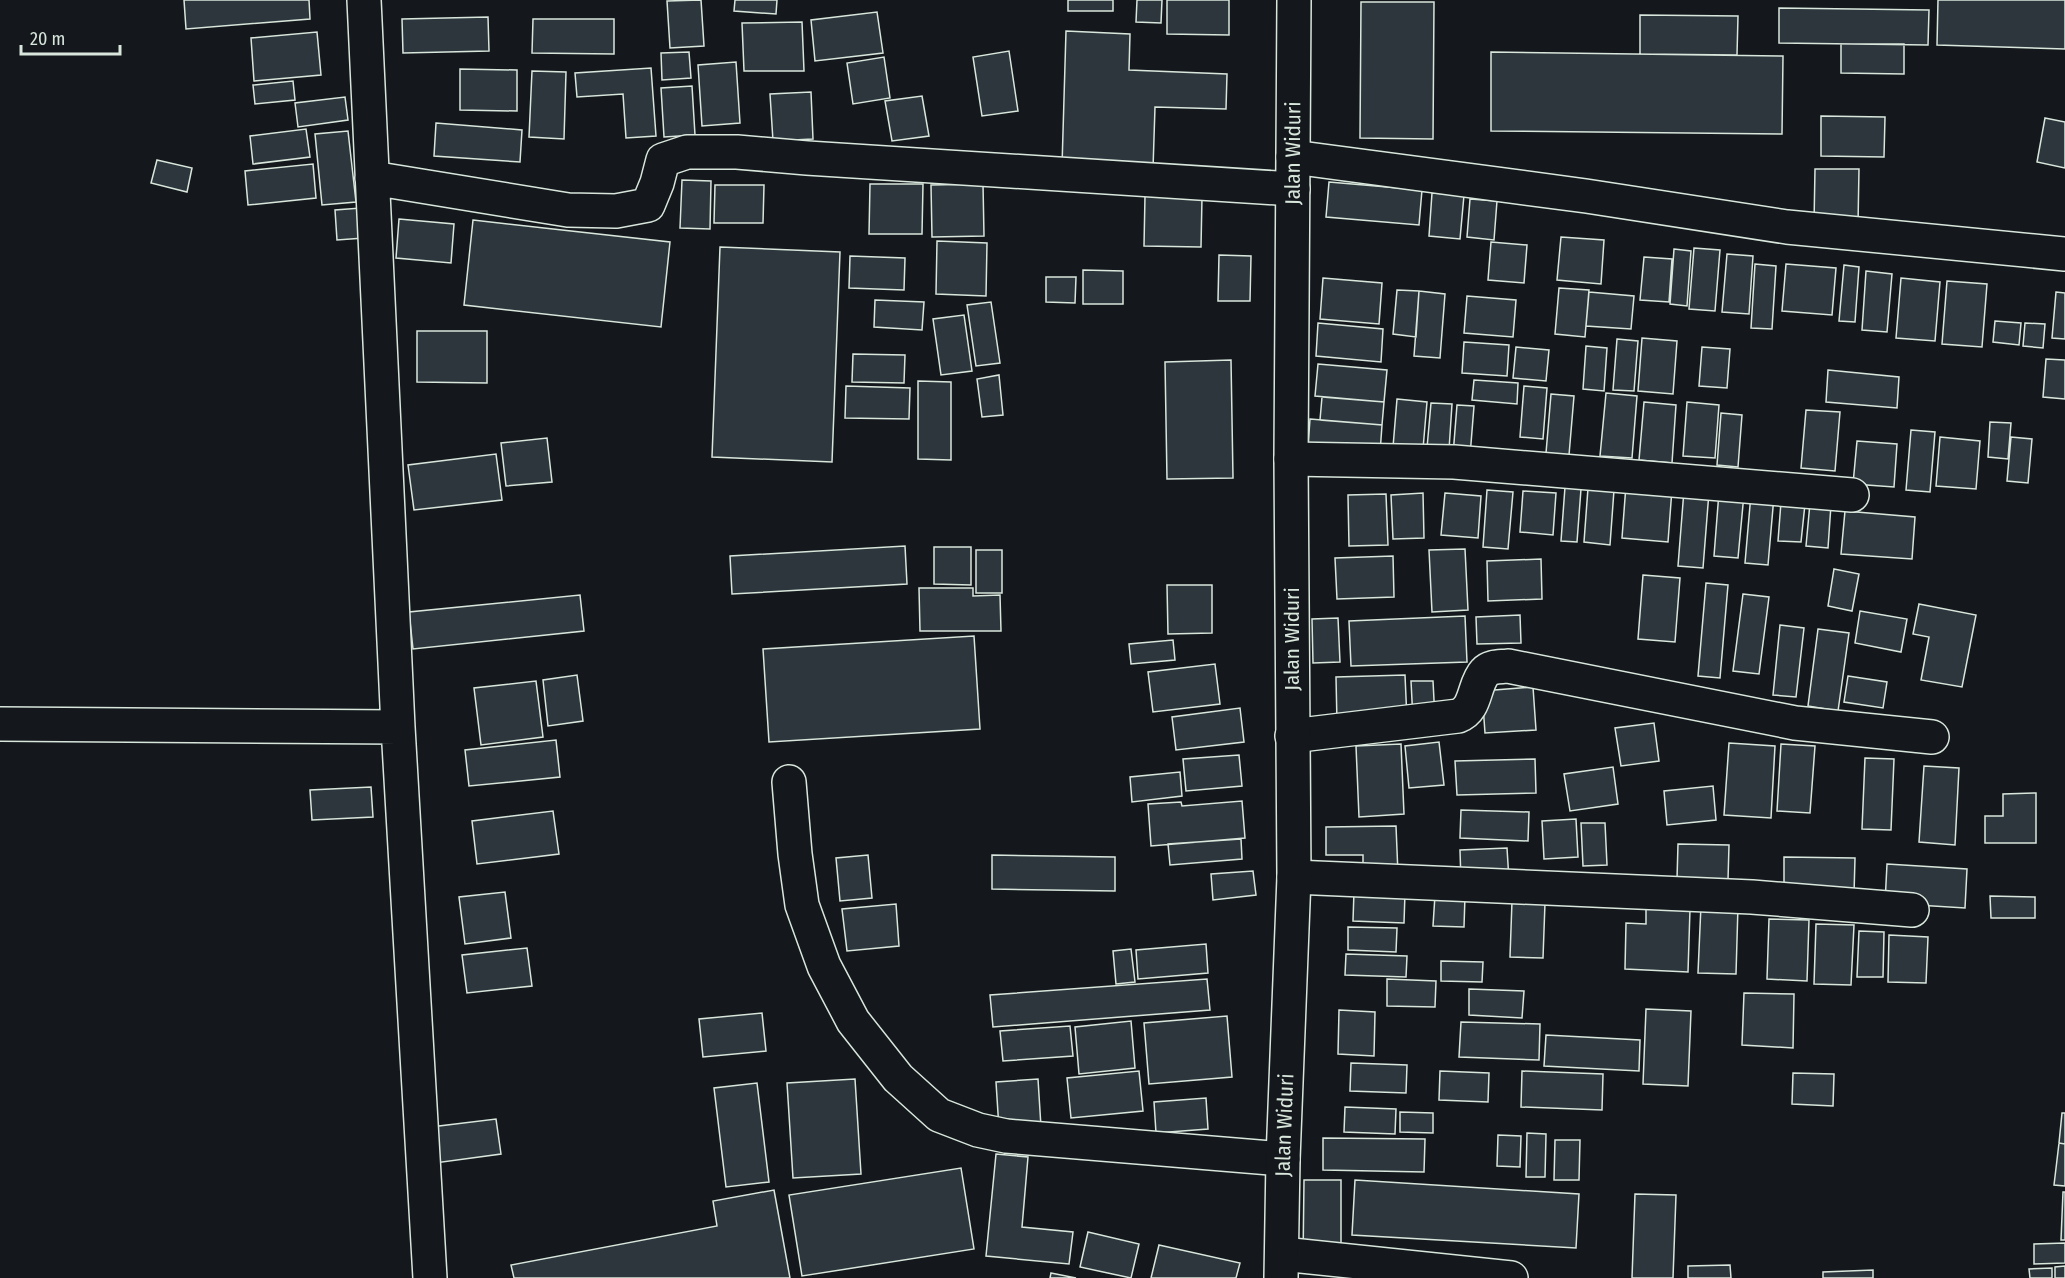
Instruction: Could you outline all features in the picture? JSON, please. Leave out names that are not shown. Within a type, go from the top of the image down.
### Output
[{"type":"street","points":[[364,0],[398,727],[430,1278]]},
{"type":"street","name":"Jalan Widuri","points":[[1282,1272],[1283,1159],[1294,877],[1291,459],[1294,0]]},
{"type":"street","points":[[372,178],[568,210],[616,211],[648,205],[663,160],[687,152],[736,152],[807,158],[1293,173],[1574,195],[1787,227],[2065,254]]},
{"type":"street","points":[[1291,459],[1454,462],[1852,495]]},
{"type":"street","points":[[1292,736],[1465,714],[1484,672],[1492,668],[1508,666],[1795,723],[1932,737]]},
{"type":"street","points":[[0,724],[398,727]]},
{"type":"street","points":[[789,782],[802,905],[824,966],[853,1021],[898,1078],[939,1114],[978,1130],[1006,1136],[1283,1159]]},
{"type":"street","points":[[1294,877],[1752,897],[1912,910]]},
{"type":"street","points":[[1282,1272],[1511,1278]]},
{"type":"building","points":[[184,0],[309,0],[310,19],[186,29]]},
{"type":"building","points":[[701,0],[704,46],[670,48],[667,1]]},
{"type":"building","points":[[735,0],[777,0],[776,14],[734,11]]},
{"type":"building","points":[[1068,0],[1113,0],[1113,11],[1068,11]]},
{"type":"building","points":[[1137,0],[1162,0],[1161,23],[1136,22]]},
{"type":"building","points":[[1167,0],[1229,0],[1229,35],[1167,34]]},
{"type":"building","points":[[1938,0],[2065,0],[2065,49],[1937,45]]},
{"type":"building","points":[[1361,2],[1434,2],[1433,139],[1360,138]]},
{"type":"building","points":[[1779,8],[1929,10],[1928,45],[1779,43]]},
{"type":"building","points":[[877,12],[883,53],[815,61],[811,20]]},
{"type":"building","points":[[1640,15],[1738,16],[1737,55],[1640,54]]},
{"type":"building","points":[[488,17],[489,51],[403,53],[402,19]]},
{"type":"building","points":[[533,19],[614,19],[614,54],[532,53]]},
{"type":"building","points":[[802,22],[804,71],[744,71],[742,23]]},
{"type":"building","points":[[1066,31],[1130,34],[1129,70],[1227,74],[1226,109],[1155,107],[1153,169],[1062,166]]},
{"type":"building","points":[[317,32],[321,75],[254,81],[251,38]]},
{"type":"building","points":[[1841,44],[1904,44],[1904,74],[1841,73]]},
{"type":"building","points":[[1009,51],[1018,111],[982,116],[973,57]]},
{"type":"building","points":[[689,52],[691,78],[662,80],[661,53]]},
{"type":"building","points":[[1491,52],[1783,56],[1782,134],[1491,131]]},
{"type":"building","points":[[884,57],[890,98],[853,104],[847,63]]},
{"type":"building","points":[[736,62],[740,123],[702,126],[698,65]]},
{"type":"building","points":[[651,68],[656,136],[626,138],[623,94],[577,97],[575,73]]},
{"type":"building","points":[[460,69],[517,70],[517,111],[460,110]]},
{"type":"building","points":[[532,71],[566,72],[564,139],[529,137]]},
{"type":"building","points":[[293,81],[295,100],[255,104],[253,85]]},
{"type":"building","points":[[692,86],[695,135],[664,137],[661,88]]},
{"type":"building","points":[[811,92],[813,139],[773,141],[770,94]]},
{"type":"building","points":[[922,96],[929,136],[892,141],[885,101]]},
{"type":"building","points":[[345,97],[348,120],[298,127],[295,103]]},
{"type":"building","points":[[1821,116],[1885,117],[1884,157],[1821,156]]},
{"type":"building","points":[[2045,118],[2065,122],[2065,168],[2037,162]]},
{"type":"building","points":[[436,123],[522,130],[520,162],[434,156]]},
{"type":"building","points":[[306,129],[310,157],[253,164],[250,136]]},
{"type":"building","points":[[348,131],[356,202],[322,205],[315,134]]},
{"type":"building","points":[[157,160],[192,168],[187,192],[151,183]]},
{"type":"building","points":[[313,164],[316,198],[248,205],[245,171]]},
{"type":"building","points":[[1815,169],[1859,169],[1858,224],[1814,223]]},
{"type":"building","points":[[682,180],[711,181],[710,229],[680,228]]},
{"type":"building","points":[[1329,182],[1422,190],[1419,225],[1326,217]]},
{"type":"building","points":[[870,184],[923,184],[922,234],[869,234]]},
{"type":"building","points":[[983,184],[984,236],[932,237],[931,185]]},
{"type":"building","points":[[715,185],[764,185],[763,223],[714,223]]},
{"type":"building","points":[[1432,193],[1464,195],[1460,239],[1429,236]]},
{"type":"building","points":[[1145,196],[1202,197],[1201,247],[1144,246]]},
{"type":"building","points":[[1470,199],[1497,201],[1494,240],[1467,237]]},
{"type":"building","points":[[361,208],[364,238],[337,240],[335,210]]},
{"type":"building","points":[[399,219],[454,224],[451,263],[396,258]]},
{"type":"building","points":[[473,220],[670,242],[661,327],[464,305]]},
{"type":"building","points":[[1561,237],[1604,240],[1601,284],[1557,280]]},
{"type":"building","points":[[937,241],[987,243],[986,296],[936,294]]},
{"type":"building","points":[[1491,242],[1527,245],[1524,283],[1488,280]]},
{"type":"building","points":[[720,247],[840,252],[832,462],[712,457]]},
{"type":"building","points":[[1694,248],[1720,250],[1715,311],[1689,309]]},
{"type":"building","points":[[1674,249],[1691,251],[1687,306],[1670,304]]},
{"type":"building","points":[[1727,254],[1753,256],[1749,314],[1722,312]]},
{"type":"building","points":[[1219,255],[1251,256],[1250,301],[1218,301]]},
{"type":"building","points":[[850,256],[905,258],[904,290],[849,288]]},
{"type":"building","points":[[1644,257],[1672,259],[1669,302],[1640,300]]},
{"type":"building","points":[[1755,264],[1776,266],[1772,329],[1751,328]]},
{"type":"building","points":[[1786,264],[1836,268],[1832,315],[1782,311]]},
{"type":"building","points":[[1844,265],[1859,267],[1855,322],[1839,321]]},
{"type":"building","points":[[1083,270],[1123,271],[1123,304],[1083,304]]},
{"type":"building","points":[[1866,271],[1892,274],[1887,332],[1862,330]]},
{"type":"building","points":[[1046,277],[1076,277],[1075,303],[1046,302]]},
{"type":"building","points":[[1323,278],[1382,283],[1379,324],[1320,319]]},
{"type":"building","points":[[1901,278],[1940,282],[1935,341],[1896,338]]},
{"type":"building","points":[[1947,281],[1987,284],[1982,347],[1942,344]]},
{"type":"building","points":[[1559,288],[1589,290],[1585,337],[1555,334]]},
{"type":"building","points":[[1397,290],[1419,291],[1416,337],[1393,334]]},
{"type":"building","points":[[1419,291],[1445,294],[1440,358],[1414,356]]},
{"type":"building","points":[[1589,292],[1634,296],[1631,329],[1586,326]]},
{"type":"building","points":[[2056,292],[2065,293],[2065,339],[2052,338]]},
{"type":"building","points":[[1467,296],[1516,300],[1513,337],[1464,333]]},
{"type":"building","points":[[875,300],[924,302],[922,330],[874,327]]},
{"type":"building","points":[[991,302],[1000,363],[976,366],[967,305]]},
{"type":"building","points":[[964,315],[972,371],[941,375],[933,319]]},
{"type":"building","points":[[1995,321],[2021,323],[2019,345],[1993,342]]},
{"type":"building","points":[[1318,323],[1383,329],[1381,362],[1316,356]]},
{"type":"building","points":[[2025,323],[2045,324],[2043,348],[2023,346]]},
{"type":"building","points":[[417,331],[487,331],[487,383],[417,382]]},
{"type":"building","points":[[1642,338],[1677,341],[1673,394],[1638,391]]},
{"type":"building","points":[[1617,339],[1638,341],[1634,391],[1613,390]]},
{"type":"building","points":[[1464,342],[1509,345],[1507,376],[1462,373]]},
{"type":"building","points":[[1586,346],[1607,348],[1604,391],[1583,389]]},
{"type":"building","points":[[1516,347],[1549,350],[1546,381],[1513,378]]},
{"type":"building","points":[[1702,347],[1730,349],[1727,388],[1699,386]]},
{"type":"building","points":[[853,354],[905,355],[904,383],[852,382]]},
{"type":"building","points":[[2046,359],[2065,360],[2065,399],[2043,397]]},
{"type":"building","points":[[1231,360],[1233,478],[1167,479],[1165,362]]},
{"type":"building","points":[[1318,364],[1387,370],[1384,402],[1315,396]]},
{"type":"building","points":[[1828,370],[1899,377],[1897,408],[1826,402]]},
{"type":"building","points":[[999,375],[1003,415],[982,417],[977,379]]},
{"type":"building","points":[[1474,380],[1518,383],[1517,404],[1472,400]]},
{"type":"building","points":[[918,381],[951,382],[951,460],[918,459]]},
{"type":"building","points":[[846,386],[910,388],[909,419],[845,418]]},
{"type":"building","points":[[1524,386],[1547,388],[1543,439],[1520,437]]},
{"type":"building","points":[[1606,393],[1637,396],[1632,458],[1600,456]]},
{"type":"building","points":[[1551,394],[1574,396],[1569,455],[1546,453]]},
{"type":"building","points":[[1322,397],[1384,402],[1382,425],[1320,420]]},
{"type":"building","points":[[1397,399],[1427,402],[1423,449],[1393,447]]},
{"type":"building","points":[[1644,402],[1676,405],[1672,463],[1639,460]]},
{"type":"building","points":[[1687,402],[1719,405],[1715,458],[1683,456]]},
{"type":"building","points":[[1431,403],[1452,404],[1449,450],[1427,448]]},
{"type":"building","points":[[1457,405],[1474,406],[1470,456],[1453,455]]},
{"type":"building","points":[[1806,410],[1840,412],[1835,471],[1801,468]]},
{"type":"building","points":[[1721,413],[1742,415],[1738,467],[1717,465]]},
{"type":"building","points":[[1310,419],[1382,425],[1380,453],[1308,447]]},
{"type":"building","points":[[1990,422],[2011,423],[2008,459],[1988,457]]},
{"type":"building","points":[[1911,430],[1935,432],[1930,492],[1906,490]]},
{"type":"building","points":[[1940,437],[1980,441],[1976,489],[1936,486]]},
{"type":"building","points":[[2011,437],[2032,439],[2028,483],[2007,481]]},
{"type":"building","points":[[547,438],[552,482],[506,486],[501,443]]},
{"type":"building","points":[[1857,441],[1897,444],[1894,487],[1853,484]]},
{"type":"building","points":[[496,454],[502,500],[414,510],[408,465]]},
{"type":"building","points":[[1626,485],[1672,489],[1668,542],[1622,538]]},
{"type":"building","points":[[1565,487],[1581,489],[1577,542],[1561,541]]},
{"type":"building","points":[[1588,488],[1614,490],[1610,545],[1584,542]]},
{"type":"building","points":[[1487,490],[1513,492],[1508,549],[1483,547]]},
{"type":"building","points":[[1684,490],[1709,492],[1703,568],[1678,566]]},
{"type":"building","points":[[1523,491],[1556,493],[1553,535],[1520,532]]},
{"type":"building","points":[[1719,492],[1744,494],[1738,558],[1714,556]]},
{"type":"building","points":[[1423,493],[1424,538],[1393,539],[1391,495]]},
{"type":"building","points":[[1445,493],[1481,496],[1478,538],[1441,535]]},
{"type":"building","points":[[1386,494],[1388,545],[1349,546],[1348,495]]},
{"type":"building","points":[[1751,494],[1774,496],[1768,565],[1745,563]]},
{"type":"building","points":[[1781,502],[1805,504],[1801,542],[1778,541]]},
{"type":"building","points":[[1810,503],[1831,505],[1828,548],[1806,546]]},
{"type":"building","points":[[1845,511],[1915,517],[1912,559],[1841,554]]},
{"type":"building","points":[[905,546],[907,584],[732,594],[730,556]]},
{"type":"building","points":[[934,547],[971,547],[971,585],[934,584]]},
{"type":"building","points":[[1465,549],[1468,610],[1432,612],[1429,550]]},
{"type":"building","points":[[976,550],[1002,550],[1002,593],[976,593]]},
{"type":"building","points":[[1393,556],[1394,597],[1337,599],[1335,558]]},
{"type":"building","points":[[1541,559],[1542,599],[1488,601],[1487,561]]},
{"type":"building","points":[[1834,569],[1859,574],[1852,611],[1828,606]]},
{"type":"building","points":[[1643,575],[1680,578],[1675,642],[1638,639]]},
{"type":"building","points":[[1706,583],[1728,585],[1720,678],[1698,676]]},
{"type":"building","points":[[1167,585],[1212,585],[1212,633],[1168,634]]},
{"type":"building","points":[[919,588],[973,588],[973,596],[1000,595],[1001,631],[920,631]]},
{"type":"building","points":[[1743,594],[1769,597],[1759,674],[1733,671]]},
{"type":"building","points":[[580,595],[584,631],[413,649],[409,612]]},
{"type":"building","points":[[1919,604],[1976,615],[1962,687],[1921,680],[1929,637],[1913,634]]},
{"type":"building","points":[[1860,611],[1907,619],[1901,652],[1855,643]]},
{"type":"building","points":[[1520,615],[1521,643],[1477,644],[1476,617]]},
{"type":"building","points":[[1465,616],[1467,662],[1351,666],[1349,621]]},
{"type":"building","points":[[1338,618],[1340,662],[1313,663],[1312,619]]},
{"type":"building","points":[[1780,625],[1804,628],[1796,697],[1773,695]]},
{"type":"building","points":[[1818,629],[1849,633],[1838,711],[1808,706]]},
{"type":"building","points":[[974,636],[980,729],[769,742],[763,649]]},
{"type":"building","points":[[1173,640],[1175,660],[1131,664],[1129,644]]},
{"type":"building","points":[[1215,664],[1220,704],[1153,712],[1148,672]]},
{"type":"building","points":[[577,675],[583,721],[548,726],[543,680]]},
{"type":"building","points":[[1405,675],[1407,720],[1337,723],[1336,677]]},
{"type":"building","points":[[1848,676],[1887,682],[1883,708],[1844,702]]},
{"type":"building","points":[[536,681],[543,737],[481,745],[474,688]]},
{"type":"building","points":[[1411,681],[1433,681],[1435,719],[1413,720]]},
{"type":"building","points":[[1533,687],[1536,730],[1485,733],[1482,691]]},
{"type":"building","points":[[1240,708],[1244,742],[1176,750],[1172,717]]},
{"type":"building","points":[[1654,723],[1659,761],[1621,766],[1615,728]]},
{"type":"building","points":[[556,740],[560,777],[469,786],[465,750]]},
{"type":"building","points":[[1439,742],[1444,785],[1409,788],[1405,746]]},
{"type":"building","points":[[1729,743],[1775,746],[1771,818],[1724,815]]},
{"type":"building","points":[[1401,744],[1404,814],[1359,817],[1356,746]]},
{"type":"building","points":[[1781,744],[1815,746],[1810,813],[1777,811]]},
{"type":"building","points":[[1239,755],[1242,786],[1186,791],[1183,759]]},
{"type":"building","points":[[1865,758],[1894,759],[1891,830],[1862,829]]},
{"type":"building","points":[[1535,759],[1536,793],[1457,795],[1455,761]]},
{"type":"building","points":[[1924,766],[1959,768],[1955,845],[1919,842]]},
{"type":"building","points":[[1613,767],[1618,804],[1570,811],[1564,774]]},
{"type":"building","points":[[1180,772],[1182,796],[1132,802],[1130,777]]},
{"type":"building","points":[[1713,786],[1716,820],[1667,825],[1664,791]]},
{"type":"building","points":[[371,787],[373,817],[312,820],[310,790]]},
{"type":"building","points":[[2036,793],[2036,843],[1985,843],[1985,816],[2003,816],[2003,794]]},
{"type":"building","points":[[1242,801],[1245,838],[1151,846],[1148,804],[1181,802],[1182,806]]},
{"type":"building","points":[[1461,810],[1529,812],[1528,841],[1460,838]]},
{"type":"building","points":[[553,811],[559,854],[477,864],[472,821]]},
{"type":"building","points":[[1576,819],[1578,857],[1544,859],[1542,821]]},
{"type":"building","points":[[1581,823],[1605,823],[1607,865],[1583,866]]},
{"type":"building","points":[[1396,826],[1398,874],[1363,875],[1363,855],[1326,855],[1326,827]]},
{"type":"building","points":[[1241,839],[1242,859],[1170,865],[1168,844]]},
{"type":"building","points":[[1678,844],[1729,845],[1728,880],[1677,879]]},
{"type":"building","points":[[1507,848],[1509,880],[1461,882],[1460,850]]},
{"type":"building","points":[[868,855],[872,898],[840,901],[836,858]]},
{"type":"building","points":[[992,855],[1115,857],[1115,891],[992,889]]},
{"type":"building","points":[[1784,857],[1855,858],[1854,894],[1784,893]]},
{"type":"building","points":[[1887,864],[1967,869],[1965,908],[1885,903]]},
{"type":"building","points":[[1253,871],[1256,895],[1213,900],[1211,874]]},
{"type":"building","points":[[1354,891],[1405,893],[1404,923],[1353,921]]},
{"type":"building","points":[[505,892],[511,938],[465,944],[459,897]]},
{"type":"building","points":[[1435,895],[1465,896],[1464,927],[1433,926]]},
{"type":"building","points":[[1990,896],[2035,897],[2035,918],[1991,918]]},
{"type":"building","points":[[1512,901],[1545,903],[1543,958],[1510,957]]},
{"type":"building","points":[[896,904],[899,946],[847,951],[842,909]]},
{"type":"building","points":[[1701,905],[1738,906],[1736,974],[1698,973]]},
{"type":"building","points":[[1646,907],[1690,909],[1688,972],[1625,969],[1626,923],[1646,924]]},
{"type":"building","points":[[1769,919],[1809,920],[1807,981],[1767,979]]},
{"type":"building","points":[[1816,924],[1854,925],[1851,985],[1814,984]]},
{"type":"building","points":[[1348,927],[1397,928],[1396,952],[1348,950]]},
{"type":"building","points":[[1859,931],[1884,932],[1883,977],[1857,977]]},
{"type":"building","points":[[1889,935],[1928,937],[1926,983],[1888,982]]},
{"type":"building","points":[[1206,944],[1208,973],[1138,979],[1136,950]]},
{"type":"building","points":[[527,948],[532,986],[467,993],[462,955]]},
{"type":"building","points":[[1131,949],[1135,982],[1116,984],[1113,951]]},
{"type":"building","points":[[1346,954],[1407,956],[1406,977],[1345,975]]},
{"type":"building","points":[[1441,961],[1483,962],[1482,982],[1441,981]]},
{"type":"building","points":[[1207,979],[1210,1010],[993,1027],[990,995]]},
{"type":"building","points":[[1387,979],[1436,981],[1435,1007],[1387,1006]]},
{"type":"building","points":[[1469,989],[1524,991],[1522,1018],[1469,1015]]},
{"type":"building","points":[[1744,993],[1794,994],[1793,1048],[1742,1045]]},
{"type":"building","points":[[1646,1009],[1691,1011],[1688,1086],[1643,1084]]},
{"type":"building","points":[[1339,1010],[1375,1012],[1374,1056],[1338,1054]]},
{"type":"building","points":[[762,1013],[766,1051],[703,1057],[699,1019]]},
{"type":"building","points":[[1227,1016],[1232,1077],[1149,1084],[1144,1023]]},
{"type":"building","points":[[1131,1021],[1135,1068],[1079,1074],[1075,1027]]},
{"type":"building","points":[[1461,1022],[1540,1024],[1539,1060],[1459,1057]]},
{"type":"building","points":[[1070,1026],[1073,1056],[1003,1061],[1000,1031]]},
{"type":"building","points":[[1546,1035],[1640,1040],[1639,1071],[1544,1066]]},
{"type":"building","points":[[1351,1063],[1407,1065],[1406,1093],[1350,1091]]},
{"type":"building","points":[[1139,1071],[1143,1111],[1071,1118],[1067,1078]]},
{"type":"building","points":[[1440,1071],[1489,1073],[1488,1102],[1439,1100]]},
{"type":"building","points":[[1522,1071],[1603,1074],[1602,1110],[1521,1107]]},
{"type":"building","points":[[1793,1073],[1834,1074],[1833,1106],[1792,1104]]},
{"type":"building","points":[[855,1079],[861,1174],[793,1178],[787,1083]]},
{"type":"building","points":[[1038,1079],[1041,1127],[999,1129],[996,1082]]},
{"type":"building","points":[[757,1083],[769,1182],[726,1187],[714,1088]]},
{"type":"building","points":[[1206,1098],[1208,1129],[1156,1133],[1154,1102]]},
{"type":"building","points":[[1345,1107],[1396,1109],[1395,1134],[1344,1132]]},
{"type":"building","points":[[1400,1112],[1433,1113],[1433,1133],[1400,1132]]},
{"type":"building","points":[[2062,1113],[2065,1113],[2065,1144],[2059,1143]]},
{"type":"building","points":[[496,1119],[501,1154],[435,1163],[431,1127]]},
{"type":"building","points":[[1527,1133],[1546,1134],[1545,1177],[1526,1177]]},
{"type":"building","points":[[1498,1135],[1521,1136],[1520,1167],[1497,1166]]},
{"type":"building","points":[[1323,1138],[1425,1139],[1424,1172],[1323,1170]]},
{"type":"building","points":[[1555,1140],[1580,1140],[1579,1180],[1554,1180]]},
{"type":"building","points":[[2059,1143],[2065,1144],[2065,1186],[2054,1185]]},
{"type":"building","points":[[996,1154],[1028,1157],[1022,1227],[1073,1232],[1069,1264],[986,1256]]},
{"type":"building","points":[[961,1168],[974,1249],[802,1276],[789,1195]]},
{"type":"building","points":[[1304,1180],[1341,1180],[1341,1262],[1303,1261]]},
{"type":"building","points":[[1355,1180],[1579,1194],[1576,1248],[1352,1235]]},
{"type":"building","points":[[774,1190],[790,1278],[514,1278],[511,1265],[717,1226],[713,1201]]},
{"type":"building","points":[[2063,1192],[2065,1192],[2065,1240],[2061,1240]]},
{"type":"building","points":[[1635,1194],[1676,1195],[1673,1278],[1632,1278]]},
{"type":"building","points":[[1088,1232],[1139,1244],[1131,1278],[1080,1267]]},
{"type":"building","points":[[2065,1243],[2065,1263],[2034,1264],[2034,1244]]},
{"type":"building","points":[[1159,1245],[1240,1263],[1236,1278],[1151,1278]]},
{"type":"building","points":[[1730,1265],[1731,1278],[1688,1278],[1688,1266]]},
{"type":"building","points":[[2065,1266],[2065,1278],[2055,1278],[2055,1267]]},
{"type":"building","points":[[2052,1268],[2052,1278],[2030,1278],[2029,1269]]},
{"type":"building","points":[[1873,1270],[1873,1278],[1823,1278],[1823,1272]]},
{"type":"building","points":[[1051,1273],[1076,1278],[1050,1278]]}]
